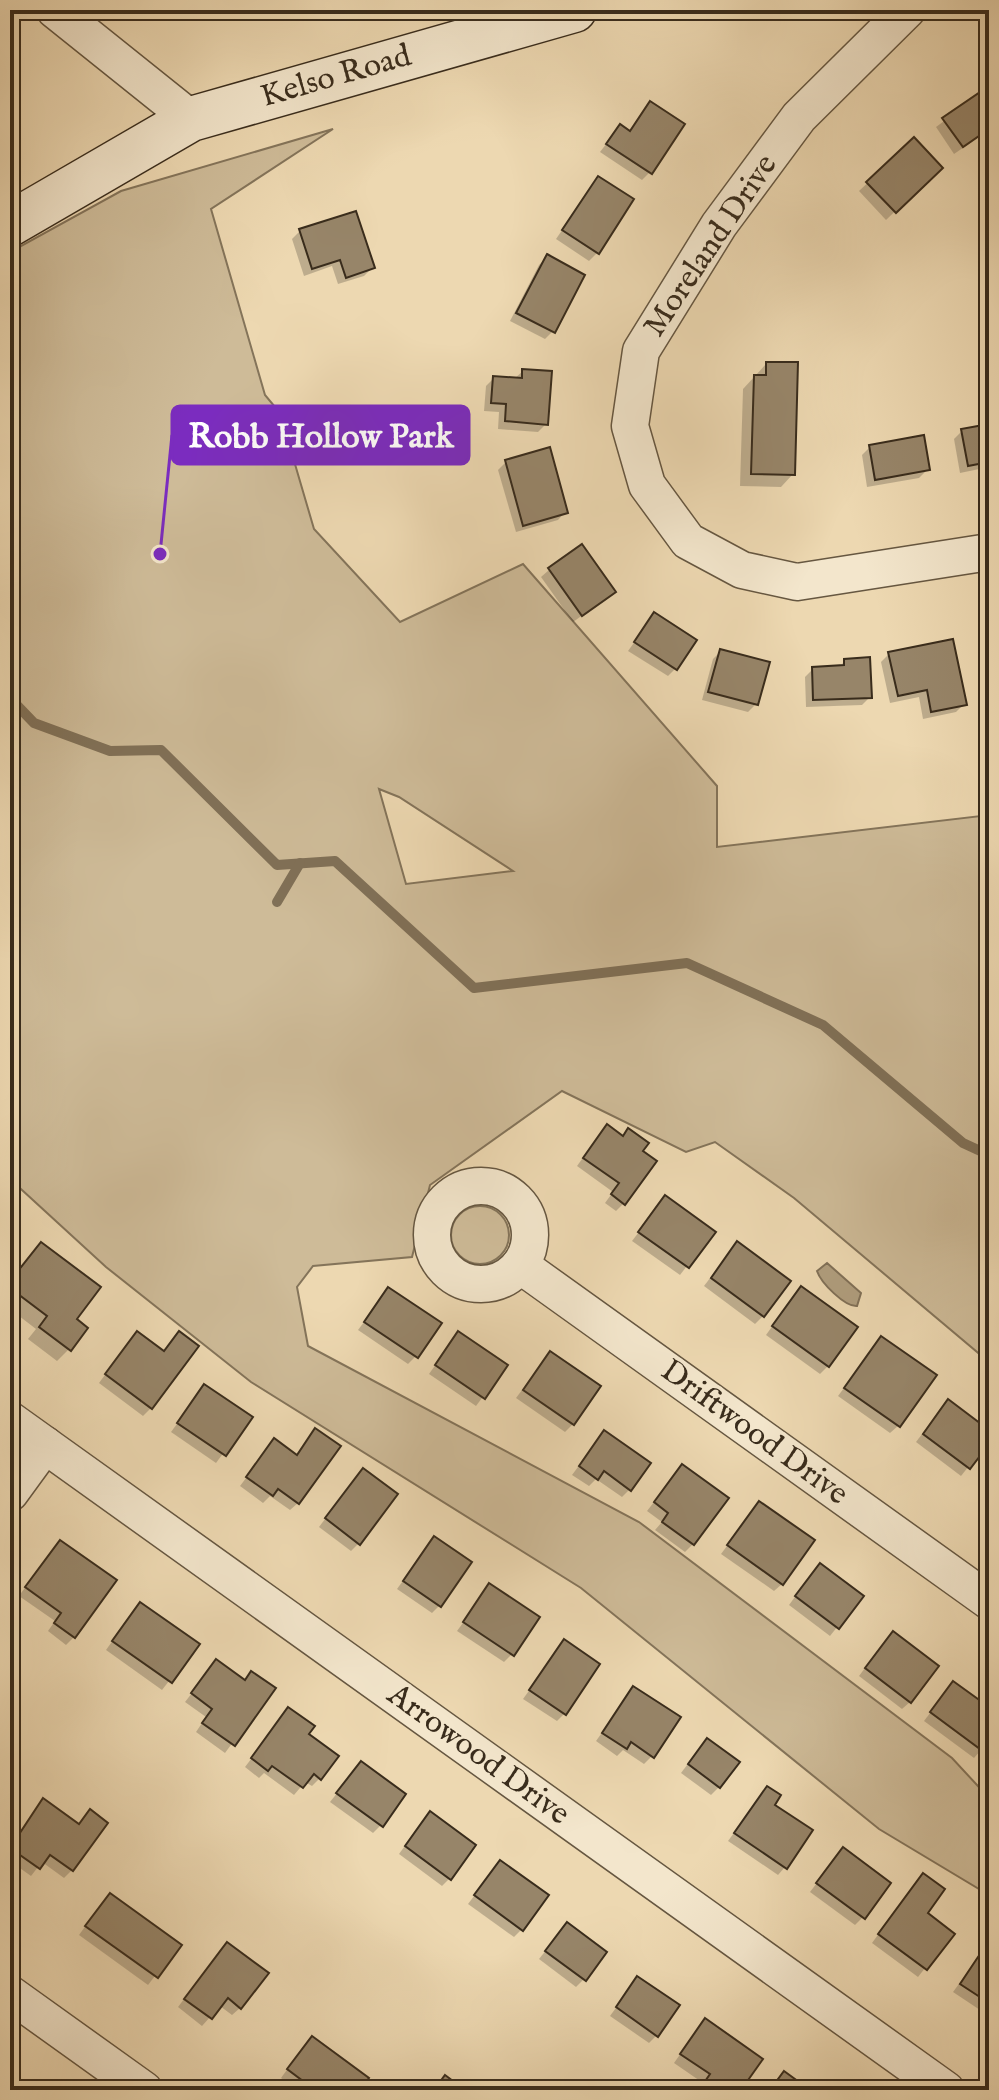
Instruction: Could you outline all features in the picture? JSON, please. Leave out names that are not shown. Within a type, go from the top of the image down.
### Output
[{"type":"street","points":[[55,10],[191,119]]},
{"type":"street","name":"Kelso Road","points":[[10,224],[191,119],[574,10]]},
{"type":"street","name":"Moreland Drive","points":[[907,10],[799,117],[719,225],[641,351],[630,426],[647,485],[688,541],[742,570],[797,582],[989,552]]},
{"type":"street","name":"Driftwood Drive","points":[[520,1265],[989,1601]]},
{"type":"street","name":"Arrowood Drive","points":[[10,1420],[946,2090]]},
{"type":"street","points":[[10,1493],[45,1445]]},
{"type":"street","points":[[10,1994],[144,2090]]},
{"type":"shaded area","points":[[333,129],[211,209],[265,395],[280,413],[314,529],[400,622],[523,564],[717,786],[717,847],[989,815],[989,1362],[794,1198],[715,1142],[686,1152],[562,1091],[430,1185],[412,1257],[313,1266],[297,1287],[308,1346],[639,1522],[952,1758],[989,1798],[989,1895],[879,1829],[581,1588],[251,1382],[106,1267],[10,1179],[10,252],[121,191]],"holes":[[[379,789],[399,797],[513,871],[406,884]]]},
{"type":"shaded area","points":[[480,1206],[491,1208],[500,1215],[507,1224],[507,1246],[500,1255],[491,1262],[480,1264],[469,1262],[460,1255],[453,1246],[451,1235],[453,1224],[460,1215],[469,1208]]},
{"type":"shaded area","points":[[827,1263],[861,1293],[857,1306],[840,1299],[823,1282],[817,1271]]},
{"type":"building","points":[[989,86],[989,129],[963,147],[942,118]]},
{"type":"building","points":[[650,101],[685,124],[652,174],[606,144],[620,124],[630,131]]},
{"type":"building","points":[[914,137],[943,168],[896,213],[866,182]]},
{"type":"building","points":[[598,176],[634,199],[599,254],[562,230]]},
{"type":"building","points":[[356,211],[375,268],[346,278],[340,260],[312,269],[299,229]]},
{"type":"building","points":[[547,254],[585,275],[555,333],[516,313]]},
{"type":"building","points":[[766,362],[798,362],[795,475],[751,474],[754,375],[766,375]]},
{"type":"building","points":[[522,369],[552,371],[548,425],[505,421],[506,404],[491,403],[493,376],[522,378]]},
{"type":"building","points":[[989,424],[989,462],[968,466],[961,429]]},
{"type":"building","points":[[924,435],[930,470],[875,480],[869,445]]},
{"type":"building","points":[[550,447],[568,513],[523,526],[505,460]]},
{"type":"building","points":[[582,544],[616,592],[582,616],[548,568]]},
{"type":"building","points":[[654,612],[697,640],[677,670],[634,642]]},
{"type":"building","points":[[953,639],[967,705],[931,712],[927,690],[898,696],[888,652]]},
{"type":"building","points":[[720,649],[770,662],[758,705],[708,692]]},
{"type":"building","points":[[870,657],[872,698],[813,700],[812,667],[844,665],[844,659]]},
{"type":"building","points":[[607,1124],[623,1136],[628,1128],[649,1143],[643,1151],[657,1161],[625,1205],[611,1194],[619,1183],[583,1158]]},
{"type":"building","points":[[665,1195],[716,1232],[689,1268],[638,1232]]},
{"type":"building","points":[[737,1241],[791,1281],[764,1317],[711,1278]]},
{"type":"building","points":[[41,1242],[101,1287],[77,1319],[88,1328],[71,1351],[39,1327],[47,1316],[10,1288],[10,1281]]},
{"type":"building","points":[[801,1286],[858,1327],[829,1367],[772,1326]]},
{"type":"building","points":[[388,1287],[442,1323],[418,1358],[364,1322]]},
{"type":"building","points":[[137,1331],[164,1351],[179,1331],[199,1346],[152,1409],[105,1374]]},
{"type":"building","points":[[458,1331],[508,1365],[485,1399],[435,1365]]},
{"type":"building","points":[[881,1336],[937,1375],[900,1427],[844,1388]]},
{"type":"building","points":[[550,1351],[601,1386],[574,1425],[523,1390]]},
{"type":"building","points":[[204,1384],[253,1417],[226,1456],[177,1423]]},
{"type":"building","points":[[948,1399],[989,1430],[989,1444],[970,1469],[923,1434]]},
{"type":"building","points":[[315,1428],[341,1446],[299,1504],[278,1489],[273,1496],[246,1477],[274,1438],[297,1455]]},
{"type":"building","points":[[604,1430],[651,1463],[631,1491],[604,1471],[598,1480],[579,1466]]},
{"type":"building","points":[[682,1464],[729,1498],[694,1545],[662,1522],[668,1513],[654,1502]]},
{"type":"building","points":[[363,1468],[398,1494],[360,1545],[325,1518]]},
{"type":"building","points":[[759,1501],[815,1540],[783,1585],[727,1545]]},
{"type":"building","points":[[434,1536],[472,1562],[441,1607],[403,1581]]},
{"type":"building","points":[[60,1540],[117,1580],[75,1638],[54,1623],[61,1613],[25,1587]]},
{"type":"building","points":[[820,1563],[864,1596],[839,1629],[795,1596]]},
{"type":"building","points":[[489,1583],[540,1617],[514,1656],[463,1622]]},
{"type":"building","points":[[140,1602],[200,1644],[172,1683],[112,1641]]},
{"type":"building","points":[[893,1631],[939,1666],[911,1703],[865,1668]]},
{"type":"building","points":[[564,1639],[600,1664],[566,1715],[529,1690]]},
{"type":"building","points":[[216,1659],[245,1680],[251,1671],[276,1688],[235,1746],[202,1723],[212,1709],[191,1693]]},
{"type":"building","points":[[953,1681],[989,1707],[989,1744],[984,1752],[930,1712]]},
{"type":"building","points":[[633,1686],[681,1717],[654,1758],[631,1742],[627,1749],[602,1733]]},
{"type":"building","points":[[288,1707],[315,1726],[309,1734],[339,1756],[321,1780],[314,1774],[303,1788],[272,1766],[268,1771],[251,1758]]},
{"type":"building","points":[[707,1738],[740,1762],[720,1788],[688,1764]]},
{"type":"building","points":[[361,1761],[406,1794],[383,1827],[336,1793]]},
{"type":"building","points":[[767,1786],[781,1795],[775,1805],[813,1830],[787,1869],[734,1833]]},
{"type":"building","points":[[43,1798],[79,1824],[90,1809],[108,1823],[73,1871],[50,1855],[40,1869],[10,1848]]},
{"type":"building","points":[[430,1811],[476,1845],[451,1880],[405,1846]]},
{"type":"building","points":[[843,1847],[891,1883],[865,1919],[816,1883]]},
{"type":"building","points":[[500,1860],[549,1895],[523,1931],[474,1895]]},
{"type":"building","points":[[923,1873],[945,1889],[928,1913],[955,1934],[927,1970],[878,1934]]},
{"type":"building","points":[[110,1893],[182,1945],[158,1978],[85,1926]]},
{"type":"building","points":[[567,1922],[607,1952],[586,1981],[545,1951]]},
{"type":"building","points":[[227,1942],[269,1973],[241,2009],[228,1998],[212,2019],[184,1999]]},
{"type":"building","points":[[984,1948],[989,1951],[989,2003],[960,1984]]},
{"type":"building","points":[[637,1976],[680,2005],[658,2037],[616,2007]]},
{"type":"building","points":[[705,2018],[763,2059],[741,2090],[699,2090],[710,2074],[680,2054]]},
{"type":"building","points":[[312,2036],[369,2078],[360,2090],[315,2090],[287,2069]]},
{"type":"building","points":[[784,2071],[810,2090],[770,2090]]},
{"type":"building","points":[[445,2075],[465,2090],[434,2090]]},
{"type":"waterway","points":[[10,698],[34,723],[110,751],[161,750],[277,865],[335,861],[474,988],[687,963],[823,1025],[963,1143],[989,1155]]},
{"type":"waterway","points":[[277,902],[300,863]]},
{"type":"place","name":"Robb Hollow Park","points":[[160,554]]}]
